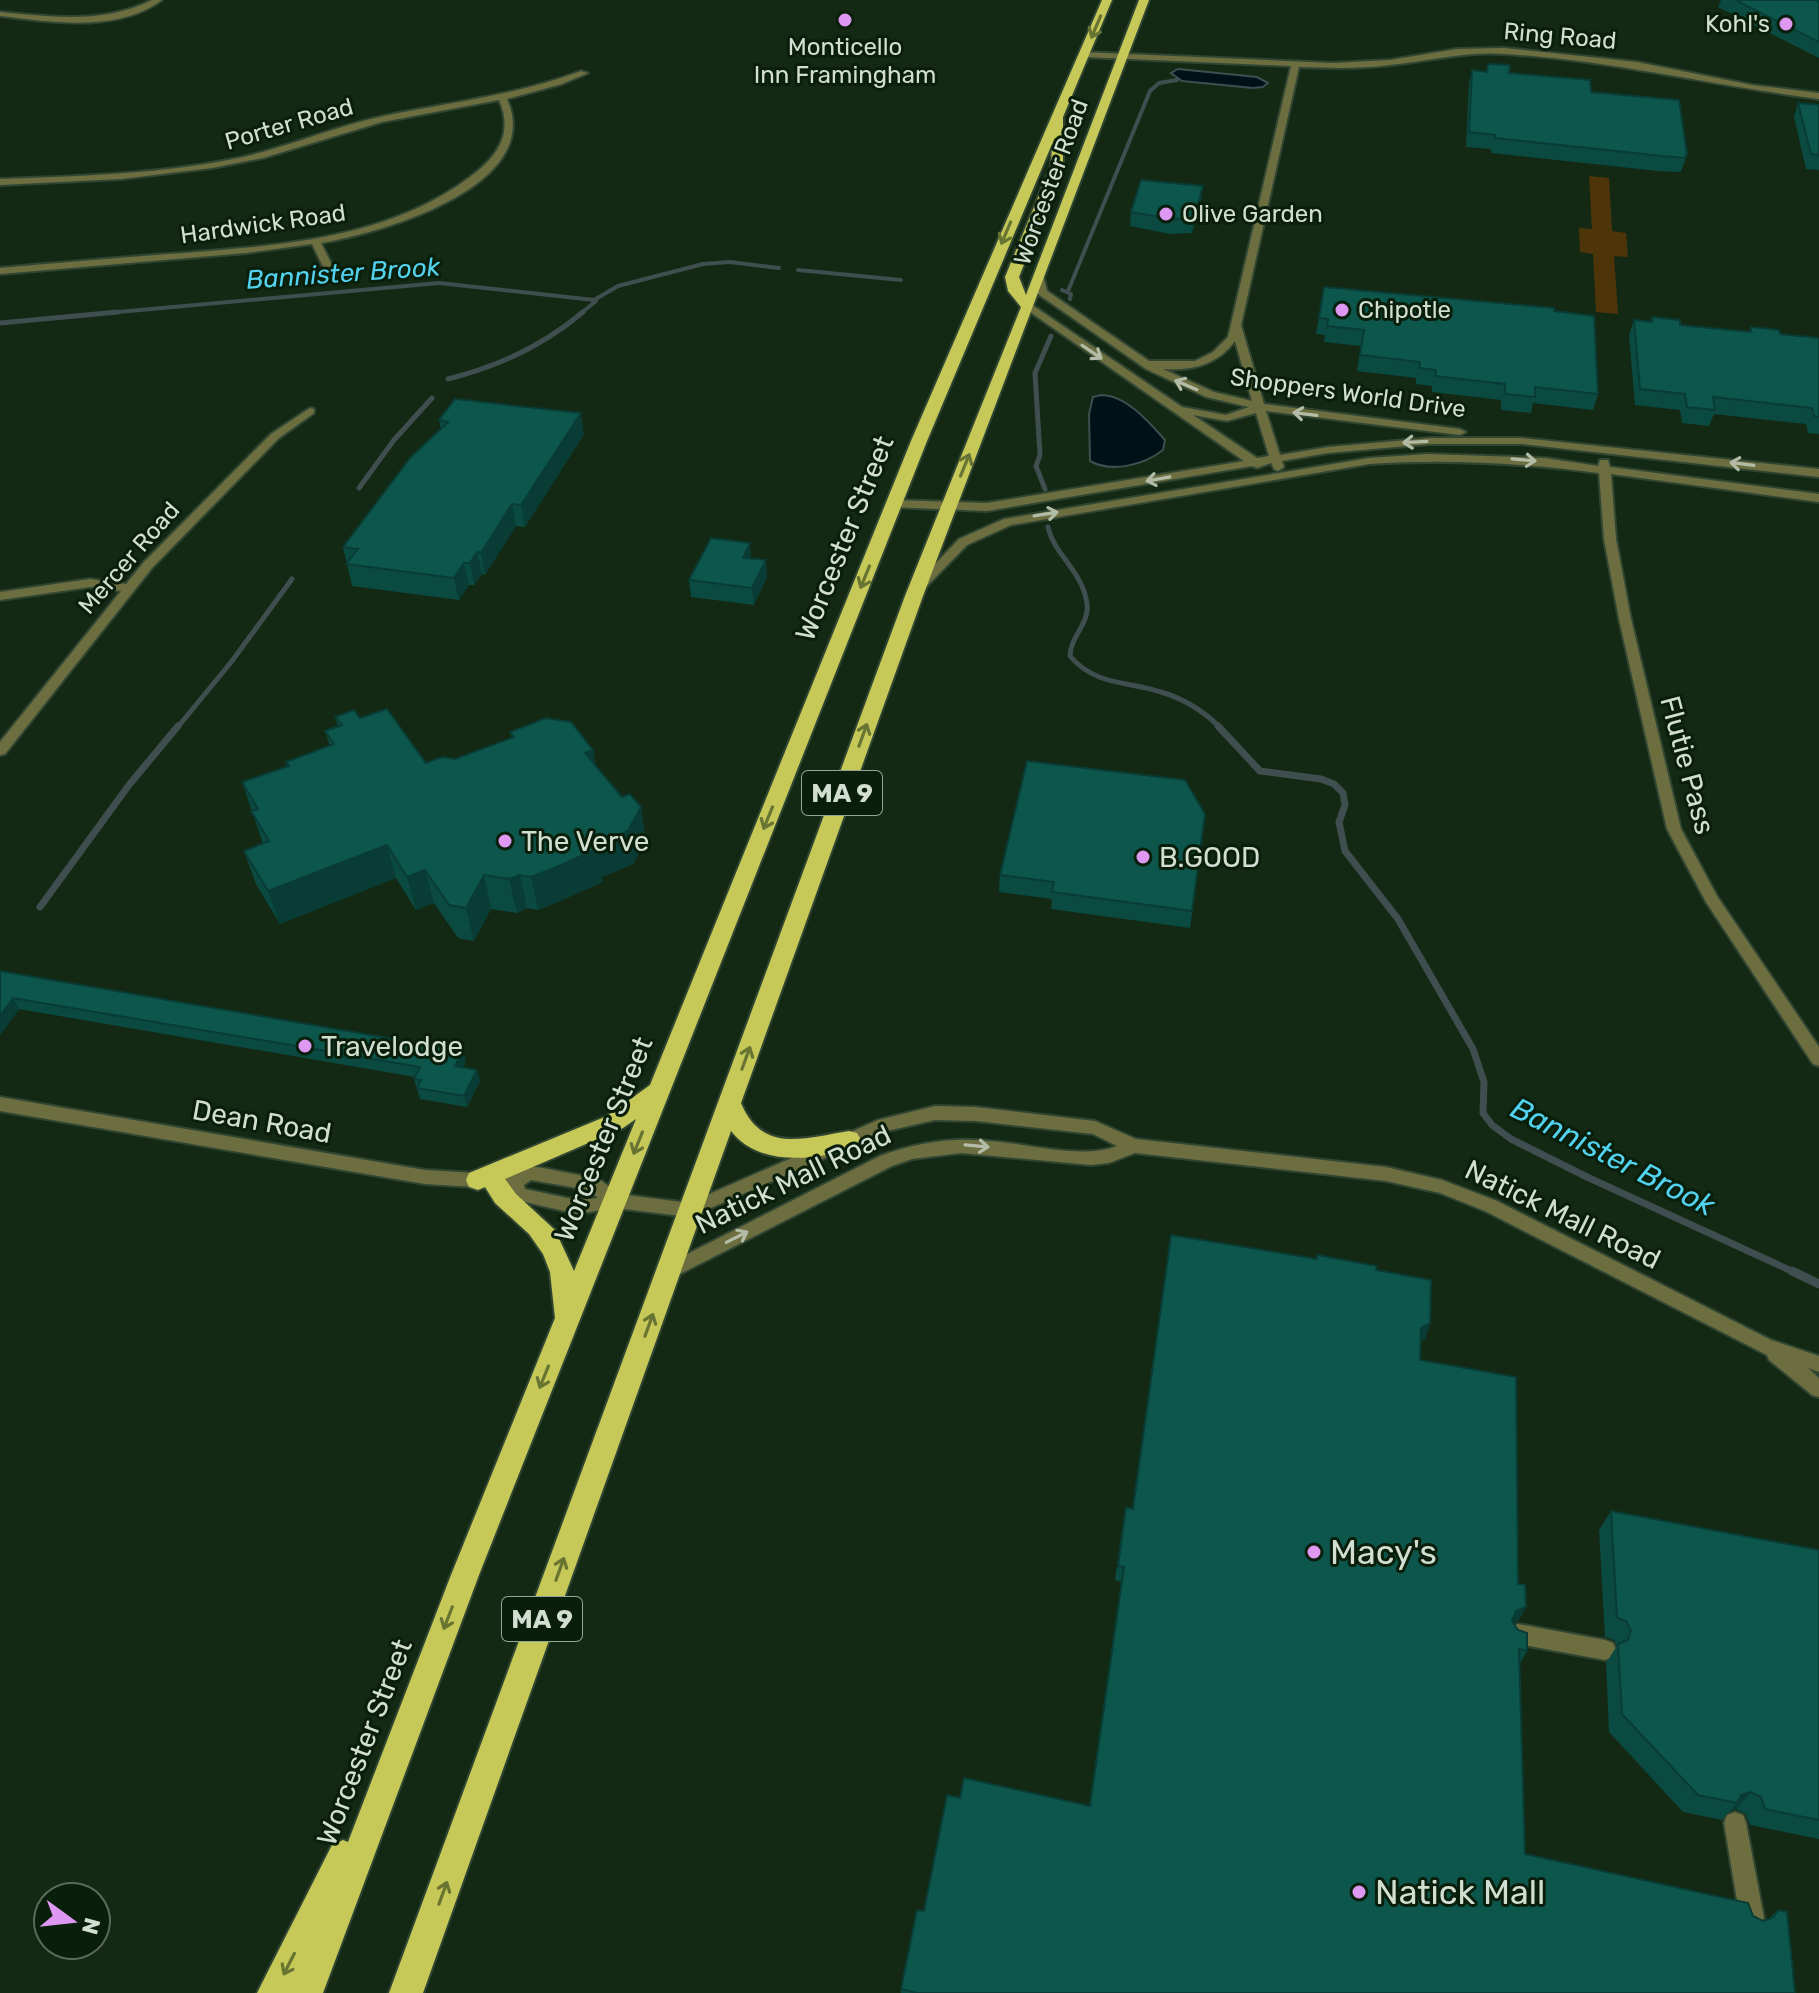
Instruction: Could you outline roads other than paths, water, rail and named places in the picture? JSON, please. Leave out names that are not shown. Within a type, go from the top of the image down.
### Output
[{"type":"highway","name":"Worcester Road","points":[[971,314],[1107,0]]},
{"type":"highway","name":"Worcester Road","points":[[948,508],[1144,0]]},
{"type":"highway","points":[[1028,307],[1015,291],[1012,277],[1057,166],[1059,111]]},
{"type":"highway","name":"Worcester Street","points":[[306,1993],[399,1745],[562,1332],[971,314]]},
{"type":"highway","name":"MA 9","points":[[410,1984],[948,508]]},
{"type":"highway","points":[[562,1332],[566,1286],[556,1252],[543,1232],[500,1195],[496,1181],[615,1122],[645,1102],[662,1085]]},
{"type":"highway","points":[[730,1103],[742,1131],[765,1145],[805,1146],[849,1140]]},
{"type":"highway","points":[[274,1993],[399,1745]]},
{"type":"street","points":[[0,14],[95,19],[133,11],[158,0]]},
{"type":"street","points":[[497,0],[518,0]]},
{"type":"street","points":[[1130,34],[1134,42],[1145,49],[1216,60]]},
{"type":"street","name":"Ring Road","points":[[1084,54],[1295,66],[1375,65],[1457,52],[1512,52],[1647,67],[1752,88],[1819,96]]},
{"type":"street","points":[[1139,360],[1169,366],[1203,363],[1222,352],[1238,327],[1295,66]]},
{"type":"street","name":"Porter Road","points":[[0,182],[89,178],[205,167],[278,151],[371,121],[503,99],[584,73]]},
{"type":"street","name":"Hardwick Road","points":[[0,271],[241,251],[315,241],[362,230],[423,209],[480,175],[503,151],[511,133],[511,116],[503,99]]},
{"type":"street","points":[[315,241],[333,277]]},
{"type":"street","name":"Shoppers World Drive","points":[[1039,277],[1038,286],[1044,295],[1139,360],[1194,389],[1261,407],[1819,473]]},
{"type":"street","points":[[1028,307],[1279,476]]},
{"type":"street","points":[[1238,327],[1241,348],[1279,476]]},
{"type":"street","points":[[1163,400],[1214,417],[1239,416],[1261,407]]},
{"type":"street","name":"Mercer Road","points":[[0,751],[129,588],[219,490],[275,436],[310,411]]},
{"type":"street","name":"Shoppers World Drive","points":[[894,504],[948,508],[997,506],[1347,448],[1413,442],[1498,440],[1549,443]]},
{"type":"street","name":"Flutie Pass","points":[[1603,448],[1610,539],[1625,619],[1674,829],[1701,883],[1819,1060]]},
{"type":"street","name":"Shoppers World Drive","points":[[914,596],[956,547],[1001,524],[1369,461],[1428,457],[1513,459],[1819,498]]},
{"type":"street","points":[[0,596],[90,583],[129,588]]},
{"type":"street","name":"Dean Road","points":[[0,1104],[399,1174],[496,1181],[529,1173],[587,1183],[615,1201]]},
{"type":"street","name":"Natick Mall Road","points":[[690,1210],[849,1140],[911,1117],[962,1113],[1095,1128],[1134,1146],[1386,1174],[1442,1187],[1491,1206],[1765,1346],[1819,1364]]},
{"type":"street","name":"Natick Mall Road","points":[[668,1272],[886,1161],[910,1152],[958,1145],[1091,1158],[1109,1156],[1134,1146]]},
{"type":"street","name":"Dean Road","points":[[496,1181],[518,1194],[577,1207],[615,1201],[690,1210]]},
{"type":"street","name":"Natick Mall Road","points":[[1765,1346],[1819,1389]]},
{"type":"street","points":[[1518,1634],[1605,1650]]},
{"type":"street","points":[[1735,1823],[1752,1918]]},
{"type":"waterway","points":[[1068,291],[1150,91],[1159,83],[1177,80]]},
{"type":"waterway","name":"Bannister Brook","points":[[114,312],[439,283],[594,300],[618,286],[703,264],[730,262],[779,268]]},
{"type":"waterway","name":"Bannister Brook","points":[[798,270],[901,280]]},
{"type":"waterway","name":"Bannister Brook","points":[[1062,290],[1071,294],[1070,299]]},
{"type":"waterway","points":[[580,314],[596,301]]},
{"type":"waterway","name":"Bannister Brook","points":[[0,323],[114,312]]},
{"type":"waterway","name":"Bannister Brook","points":[[96,314],[114,312]]},
{"type":"waterway","name":"Bannister Brook","points":[[114,312],[118,312]]},
{"type":"waterway","points":[[448,379],[519,353],[552,335],[583,312]]},
{"type":"waterway","name":"Bannister Brook","points":[[1045,489],[1036,466],[1040,455],[1035,373],[1051,336]]},
{"type":"waterway","points":[[359,488],[394,440],[432,398]]},
{"type":"waterway","name":"Bannister Brook","points":[[1048,527],[1056,546],[1080,582],[1087,604],[1086,617],[1070,656],[1101,678],[1177,698],[1201,711],[1218,726]]},
{"type":"waterway","points":[[177,728],[232,661],[292,579]]},
{"type":"waterway","points":[[40,907],[129,785],[178,726]]},
{"type":"waterway","name":"Bannister Brook","points":[[1218,726],[1260,771],[1321,779],[1334,784],[1343,793],[1345,805],[1339,822],[1345,851],[1398,919],[1473,1049],[1484,1082],[1483,1113],[1492,1125],[1511,1139],[1587,1177],[1796,1273]]},
{"type":"waterway","name":"Bannister Brook","points":[[1792,1271],[1819,1284]]},
{"type":"place","name":"Monticello Inn Framingham","points":[[845,20]]},
{"type":"place","name":"Kohl's","points":[[1786,24]]},
{"type":"place","name":"Olive Garden","points":[[1166,214]]},
{"type":"place","name":"Chipotle","points":[[1342,310]]},
{"type":"place","name":"The Verve","points":[[505,841]]},
{"type":"place","name":"B.GOOD","points":[[1143,857]]},
{"type":"place","name":"Travelodge","points":[[305,1046]]},
{"type":"place","name":"Macy's","points":[[1314,1552]]},
{"type":"place","name":"Natick Mall","points":[[1359,1892]]}]
